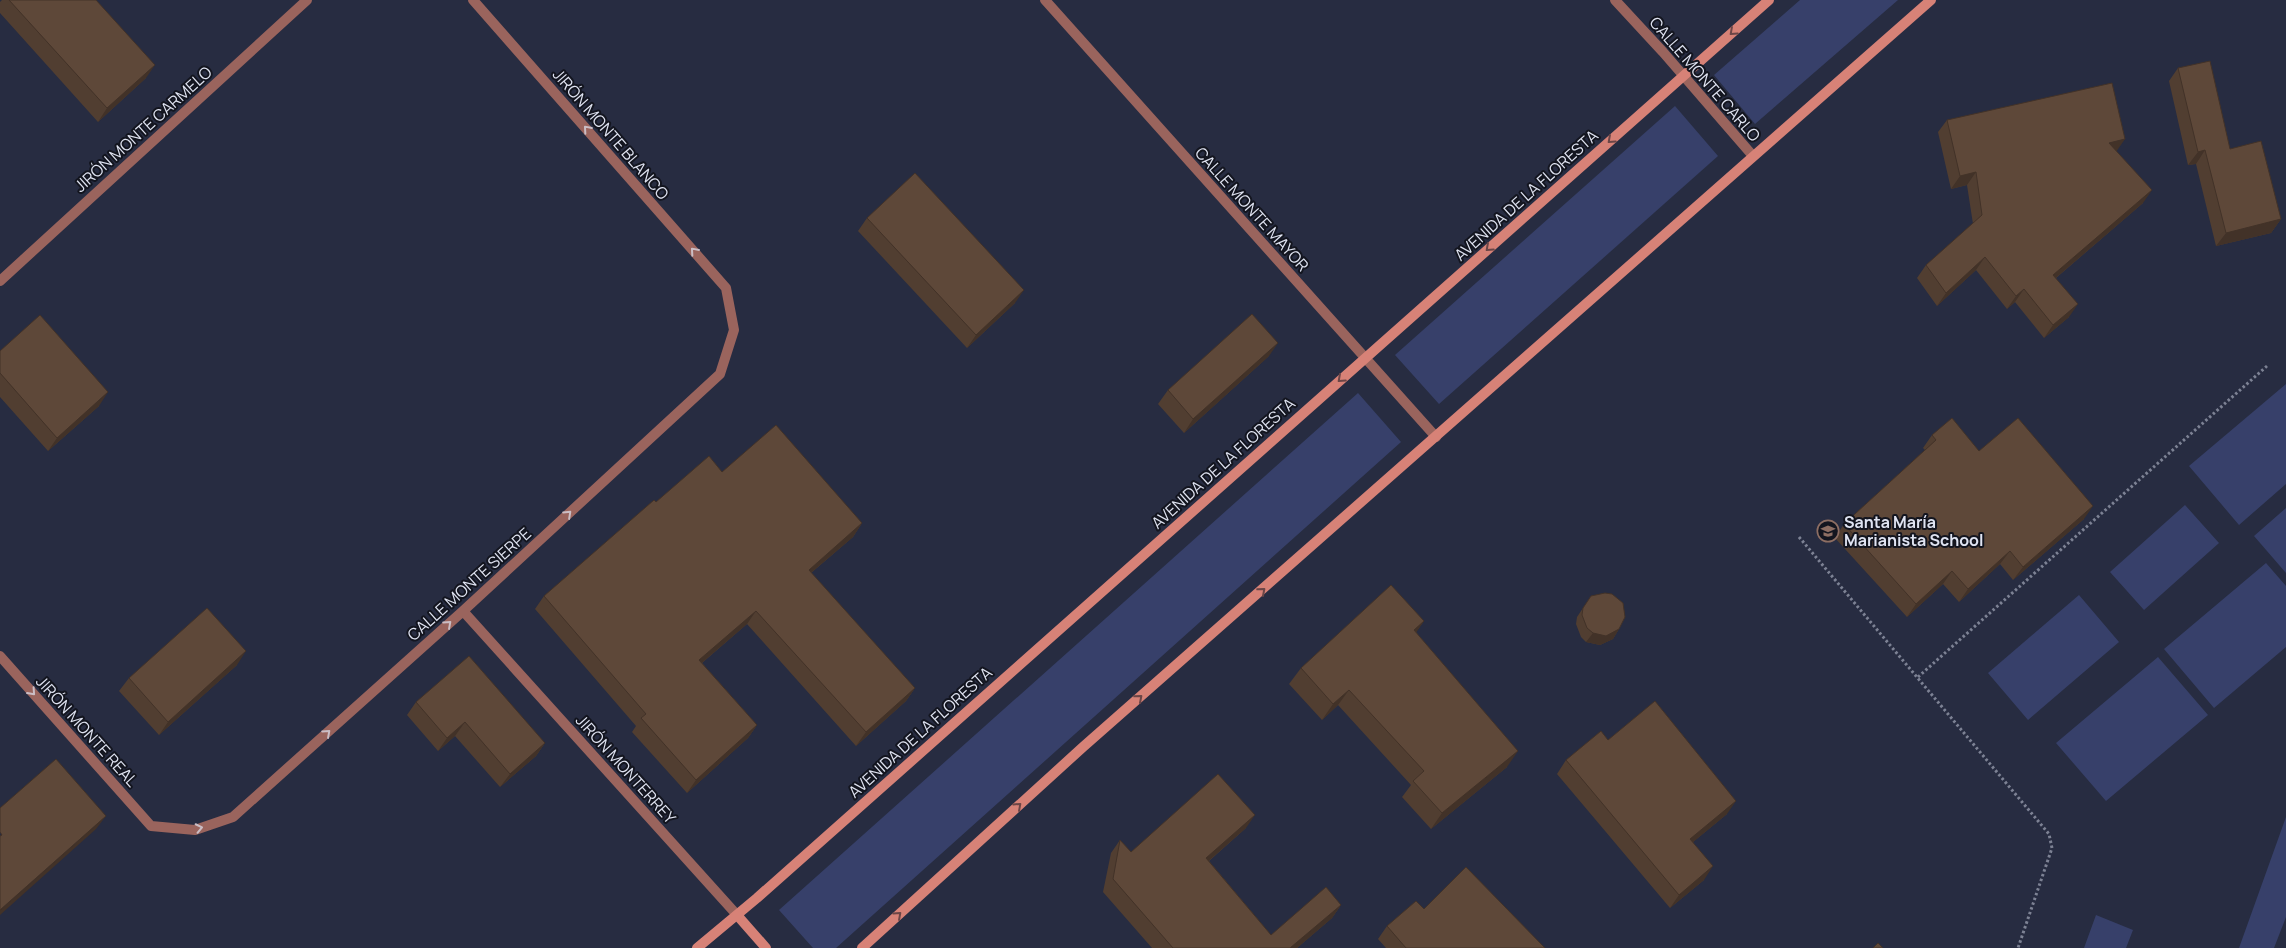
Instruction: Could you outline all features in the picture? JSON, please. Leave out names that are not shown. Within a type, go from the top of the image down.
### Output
[{"type":"street","name":"JIRÓN MONTE CARMELO","points":[[0,281],[307,0]]},
{"type":"street","name":"JIRÓN MONTE BLANCO","points":[[473,0],[726,288]]},
{"type":"street","name":"CALLE MONTE MAYOR","points":[[1045,0],[1436,437]]},
{"type":"street","name":"CALLE MONTE CARLO","points":[[1615,0],[1753,156]]},
{"type":"street","name":"AVENIDA DE LA FLORESTA","points":[[697,948],[737,915],[1769,0]]},
{"type":"street","points":[[862,948],[1083,747],[1931,0]]},
{"type":"street","name":"CALLE MONTE SIERPE","points":[[151,826],[195,830],[234,817],[463,611],[720,374],[734,330],[726,288]]},
{"type":"street","name":"JIRÓN MONTERREY","points":[[463,611],[766,948]]},
{"type":"street","name":"JIRÓN MONTE REAL","points":[[0,656],[151,826]]},
{"type":"path","points":[[1918,677],[2267,366]]},
{"type":"path","points":[[1799,538],[2049,834],[2052,848],[2018,948]]},
{"type":"shaded area","points":[[1800,0],[1898,0],[1755,124],[1714,75]]},
{"type":"shaded area","points":[[1675,106],[1718,156],[1439,404],[1395,355]]},
{"type":"shaded area","points":[[2286,384],[2286,484],[2239,525],[2189,466]]},
{"type":"shaded area","points":[[1358,393],[1401,442],[836,948],[813,948],[779,910]]},
{"type":"shaded area","points":[[2185,505],[2219,543],[2144,610],[2110,572]]},
{"type":"shaded area","points":[[2286,508],[2286,573],[2254,536]]},
{"type":"shaded area","points":[[2266,563],[2286,586],[2286,647],[2214,708],[2164,649]]},
{"type":"shaded area","points":[[2079,595],[2119,642],[2028,720],[1988,673]]},
{"type":"shaded area","points":[[2158,657],[2208,715],[2106,801],[2056,743]]},
{"type":"shaded area","points":[[2286,817],[2286,917],[2274,948],[2239,948]]},
{"type":"shaded area","points":[[2096,915],[2133,930],[2126,948],[2084,948]]},
{"type":"building","points":[[9,0],[96,0],[155,65],[107,108]]},
{"type":"building","points":[[2210,61],[2230,149],[2261,141],[2281,219],[2226,233],[2205,150],[2198,152],[2178,68]]},
{"type":"building","points":[[2112,83],[2125,139],[2109,143],[2152,190],[2053,275],[2078,304],[2053,325],[2024,289],[2016,296],[1985,257],[1946,293],[1926,265],[1982,215],[1976,172],[1960,176],[1947,120]]},
{"type":"building","points":[[915,173],[1024,290],[976,335],[867,218]]},
{"type":"building","points":[[1252,314],[1278,343],[1193,419],[1168,390]]},
{"type":"building","points":[[40,315],[108,392],[57,438],[0,373],[0,351]]},
{"type":"building","points":[[1952,418],[1979,451],[2018,418],[2093,506],[2023,567],[2010,551],[1968,589],[1952,571],[1916,604],[1844,524],[1936,440],[1932,435]]},
{"type":"building","points":[[776,425],[862,523],[809,570],[915,688],[866,732],[756,611],[699,660],[757,725],[696,780],[641,718],[646,714],[544,596],[654,500],[656,502],[709,456],[722,472]]},
{"type":"building","points":[[1391,585],[1424,621],[1414,630],[1518,751],[1442,813],[1413,781],[1424,771],[1349,690],[1333,704],[1301,668]]},
{"type":"building","points":[[1605,593],[1612,594],[1623,603],[1625,617],[1619,629],[1606,636],[1593,633],[1587,628],[1582,615],[1583,608],[1591,596]]},
{"type":"building","points":[[207,608],[246,651],[168,722],[129,678]]},
{"type":"building","points":[[469,656],[545,743],[510,774],[465,722],[447,738],[416,702]]},
{"type":"building","points":[[1655,701],[1736,801],[1690,839],[1713,866],[1679,895],[1566,760],[1601,731],[1608,740]]},
{"type":"building","points":[[56,759],[106,816],[0,910],[0,836],[2,835],[0,832],[0,808]]},
{"type":"building","points":[[1218,774],[1255,815],[1206,858],[1271,935],[1326,887],[1341,905],[1290,948],[1173,948],[1113,879],[1120,840],[1131,852]]},
{"type":"building","points":[[1466,867],[1545,948],[1406,948],[1387,926],[1416,901],[1424,909]]},
{"type":"building","points":[[1878,943],[1883,948],[1873,948]]},
{"type":"place","name":"Santa María Marianista School","points":[[1828,531]]}]
